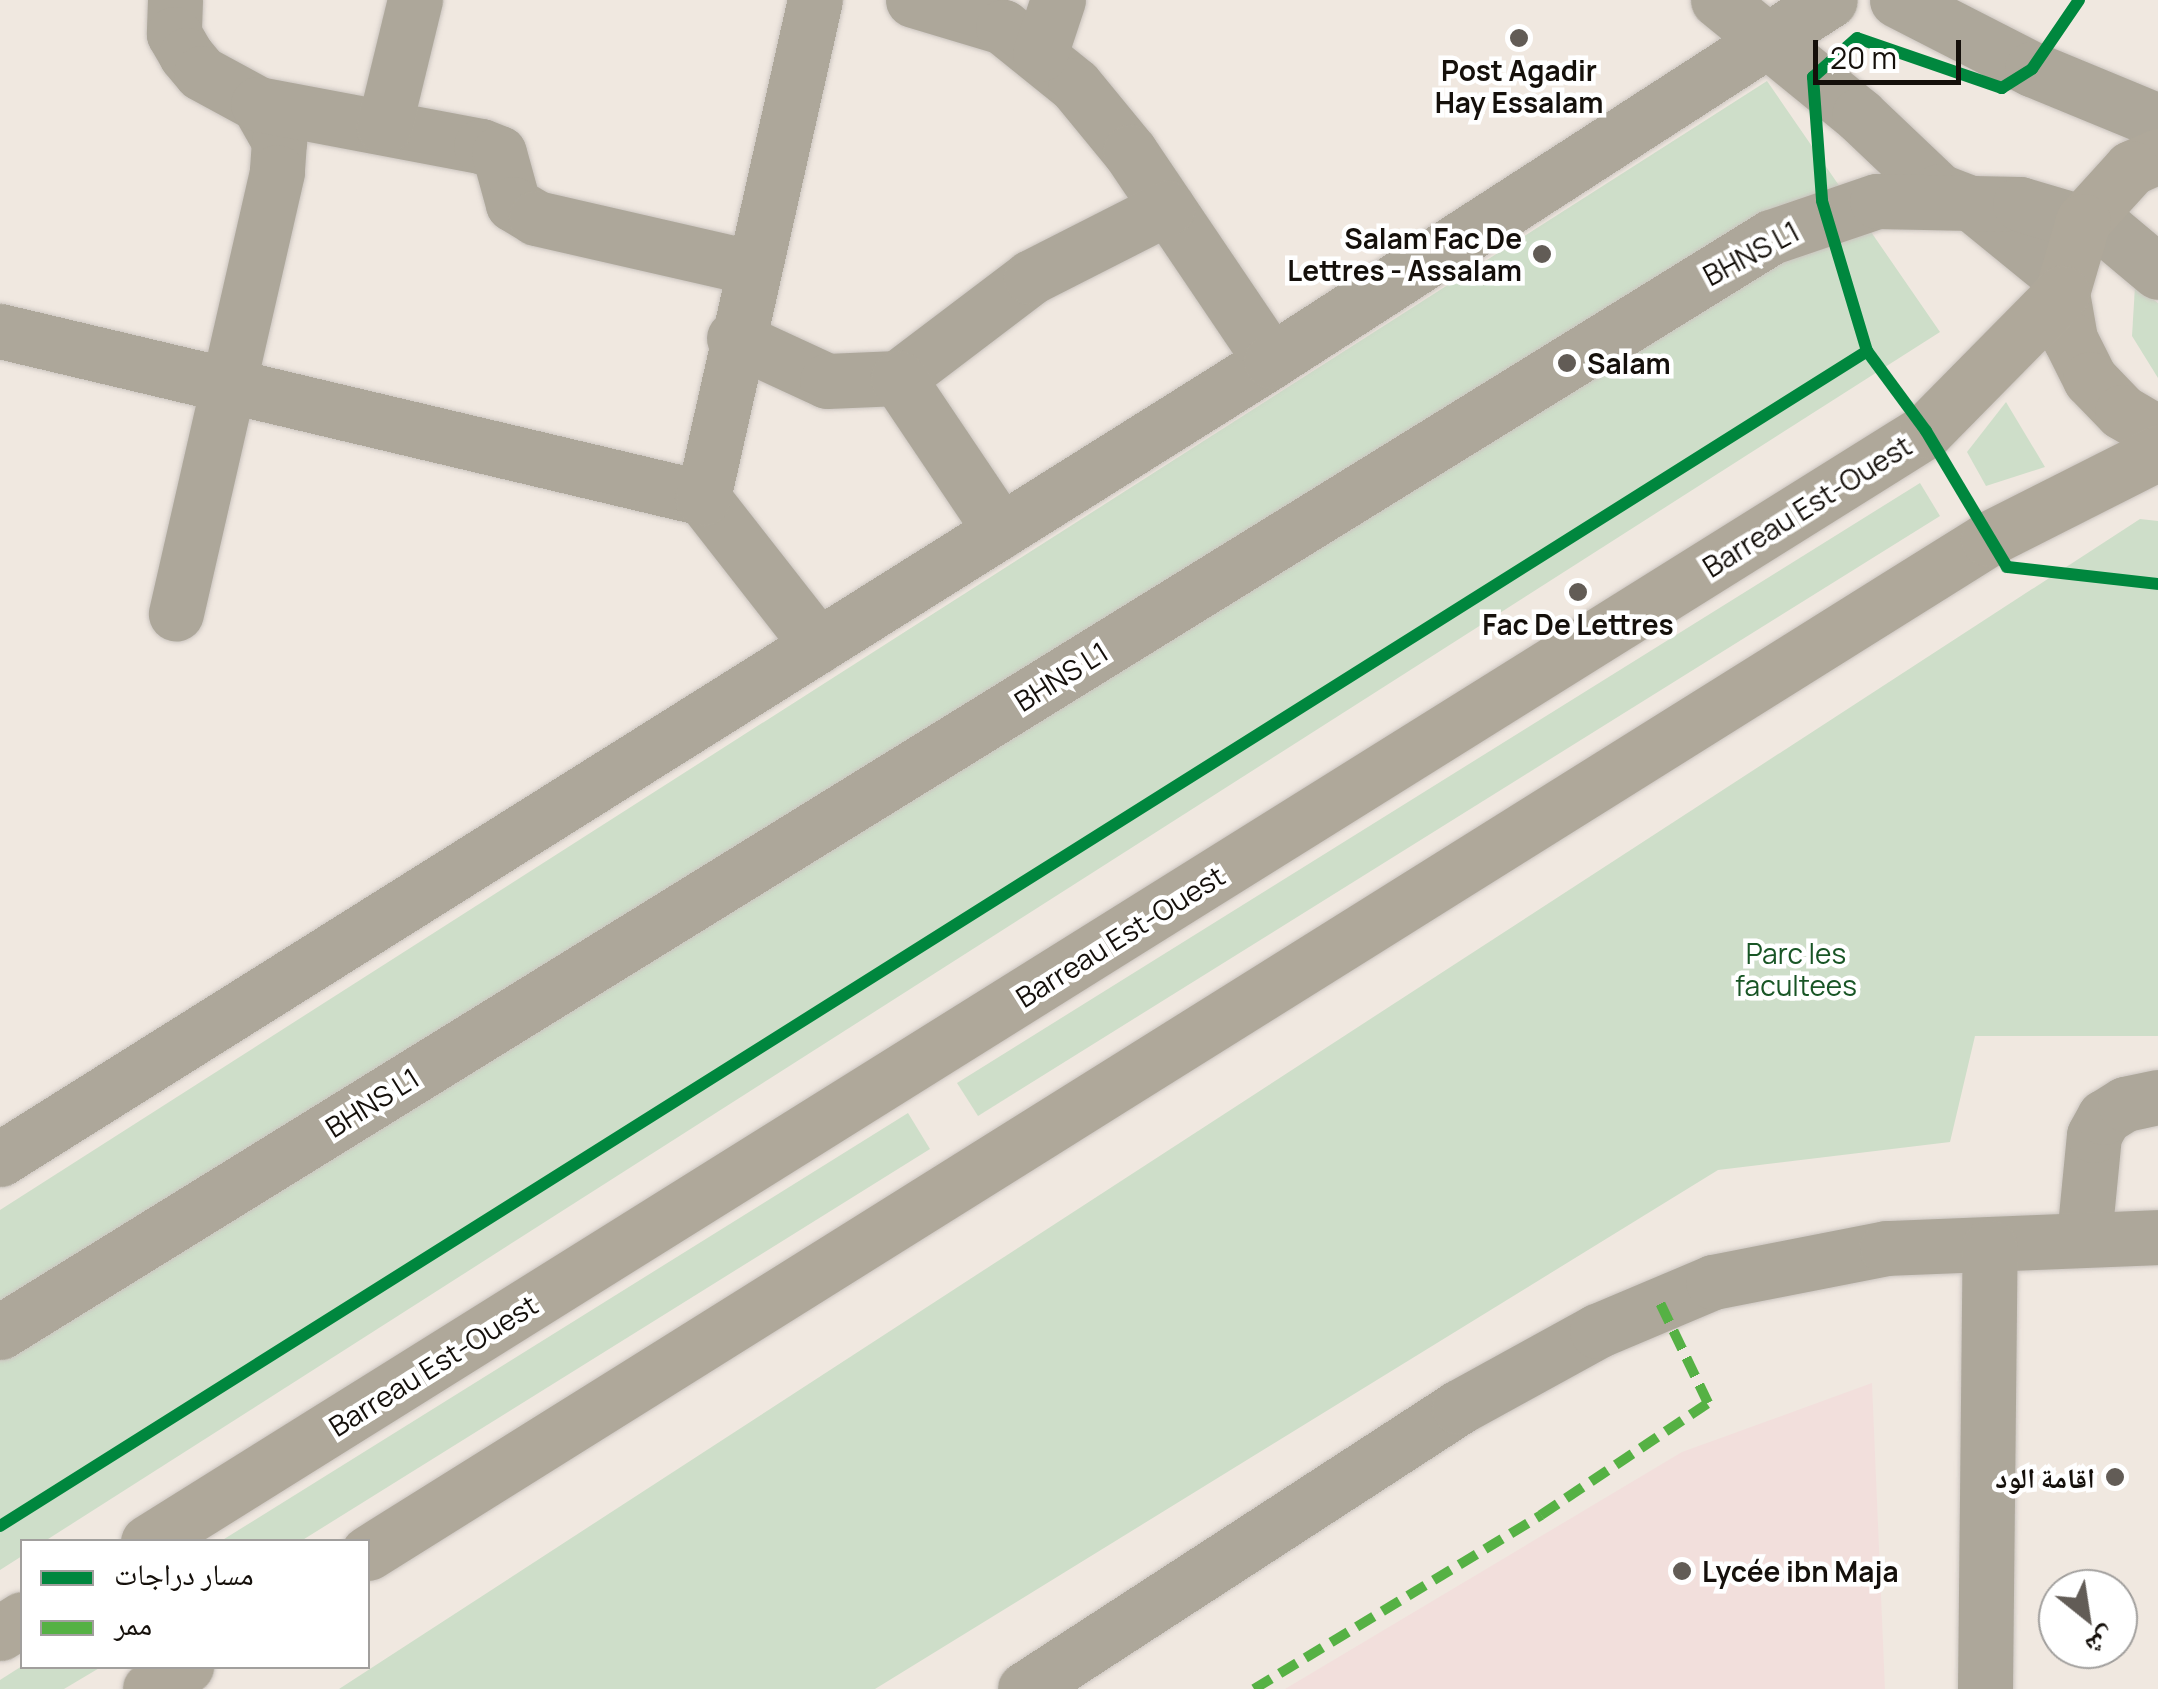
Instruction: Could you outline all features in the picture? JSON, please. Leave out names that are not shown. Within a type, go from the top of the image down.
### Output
[{"type":"main road","points":[[2158,156],[2132,168],[2090,214],[2063,286],[2070,339],[2090,379],[2122,412],[2158,433]]},
{"type":"main road","name":"Barreau Est-Ouest","points":[[153,1539],[1926,431],[2063,286]]},
{"type":"main road","points":[[370,1552],[1988,539],[2158,453]]},
{"type":"main road","points":[[150,1689],[181,1669]]},
{"type":"street","points":[[175,0],[174,34],[186,55],[201,73],[258,104],[384,127],[499,154],[514,204],[536,218],[750,267]]},
{"type":"street","points":[[384,127],[415,0]]},
{"type":"street","points":[[703,498],[734,338],[815,0]]},
{"type":"street","points":[[913,0],[970,13],[1040,54],[1103,116],[1271,361]]},
{"type":"street","points":[[1040,54],[1058,0]]},
{"type":"street","points":[[1718,0],[2063,286]]},
{"type":"street","points":[[0,1159],[1271,361],[1771,42],[1830,0]]},
{"type":"street","points":[[1896,0],[2032,68],[2158,121]]},
{"type":"street","points":[[176,614],[278,172],[279,141],[258,104]]},
{"type":"street","name":"BHNS L1","points":[[0,1311],[1694,258],[1777,218],[1866,188],[1955,196]]},
{"type":"street","name":"BHNS L1","points":[[0,1332],[1771,237],[1877,201],[2020,191],[2090,214],[2158,256]]},
{"type":"street","points":[[734,338],[827,381],[898,378],[1031,276],[1167,208]]},
{"type":"street","name":"BHNS L1","points":[[2090,214],[2158,272]]},
{"type":"street","points":[[0,331],[228,389],[703,498],[818,645]]},
{"type":"street","points":[[898,378],[1001,531]]},
{"type":"street","points":[[2084,1237],[2094,1136],[2104,1117],[2125,1104],[2158,1098]]},
{"type":"street","points":[[1025,1689],[1459,1407],[1598,1331],[1713,1282],[1810,1258],[1887,1248],[1990,1248],[2084,1237],[2158,1237]]},
{"type":"street","points":[[1985,1689],[1990,1248]]},
{"type":"shaded area","name":"Lycée ibn Maja","points":[[1872,1383],[1885,1689],[1285,1689],[1682,1452]]},
{"type":"green space","points":[[1767,81],[1940,332],[48,1539],[20,1539],[20,1557],[0,1570],[0,1210]]},
{"type":"green space","points":[[2135,286],[2158,303],[2158,378],[2132,336]]},
{"type":"green space","points":[[2006,402],[2045,467],[1986,486],[1967,452]]},
{"type":"green space","points":[[1920,483],[1940,516],[978,1116],[957,1083]]},
{"type":"green space","name":"Parc les facultees","points":[[2140,519],[2158,521],[2158,1036],[1975,1036],[1950,1142],[1718,1170],[875,1689],[339,1689]]},
{"type":"green space","points":[[908,1113],[930,1149],[304,1539],[224,1539]]},
{"type":"green space","points":[[20,1667],[98,1669],[64,1689],[0,1689],[0,1680]]},
{"type":"marked path","points":[[1254,1689],[1541,1515],[1708,1403],[1660,1303]]},
{"type":"cycle path","points":[[2079,0],[2032,69],[2002,88],[1857,38],[1813,77],[1822,201],[1867,351],[1926,431],[2007,567],[2158,584]]},
{"type":"cycle path","points":[[0,1526],[1867,351]]},
{"type":"place","name":"Post Agadir Hay Essalam","points":[[1519,38]]},
{"type":"place","name":"Salam Fac De Lettres - Assalam","points":[[1542,254]]},
{"type":"place","name":"Salam","points":[[1567,363]]},
{"type":"place","name":"Fac De Lettres","points":[[1578,592]]},
{"type":"place","name":"اقامة الود","points":[[2115,1477]]},
{"type":"place","name":"Lycée ibn Maja","points":[[1682,1571]]}]
